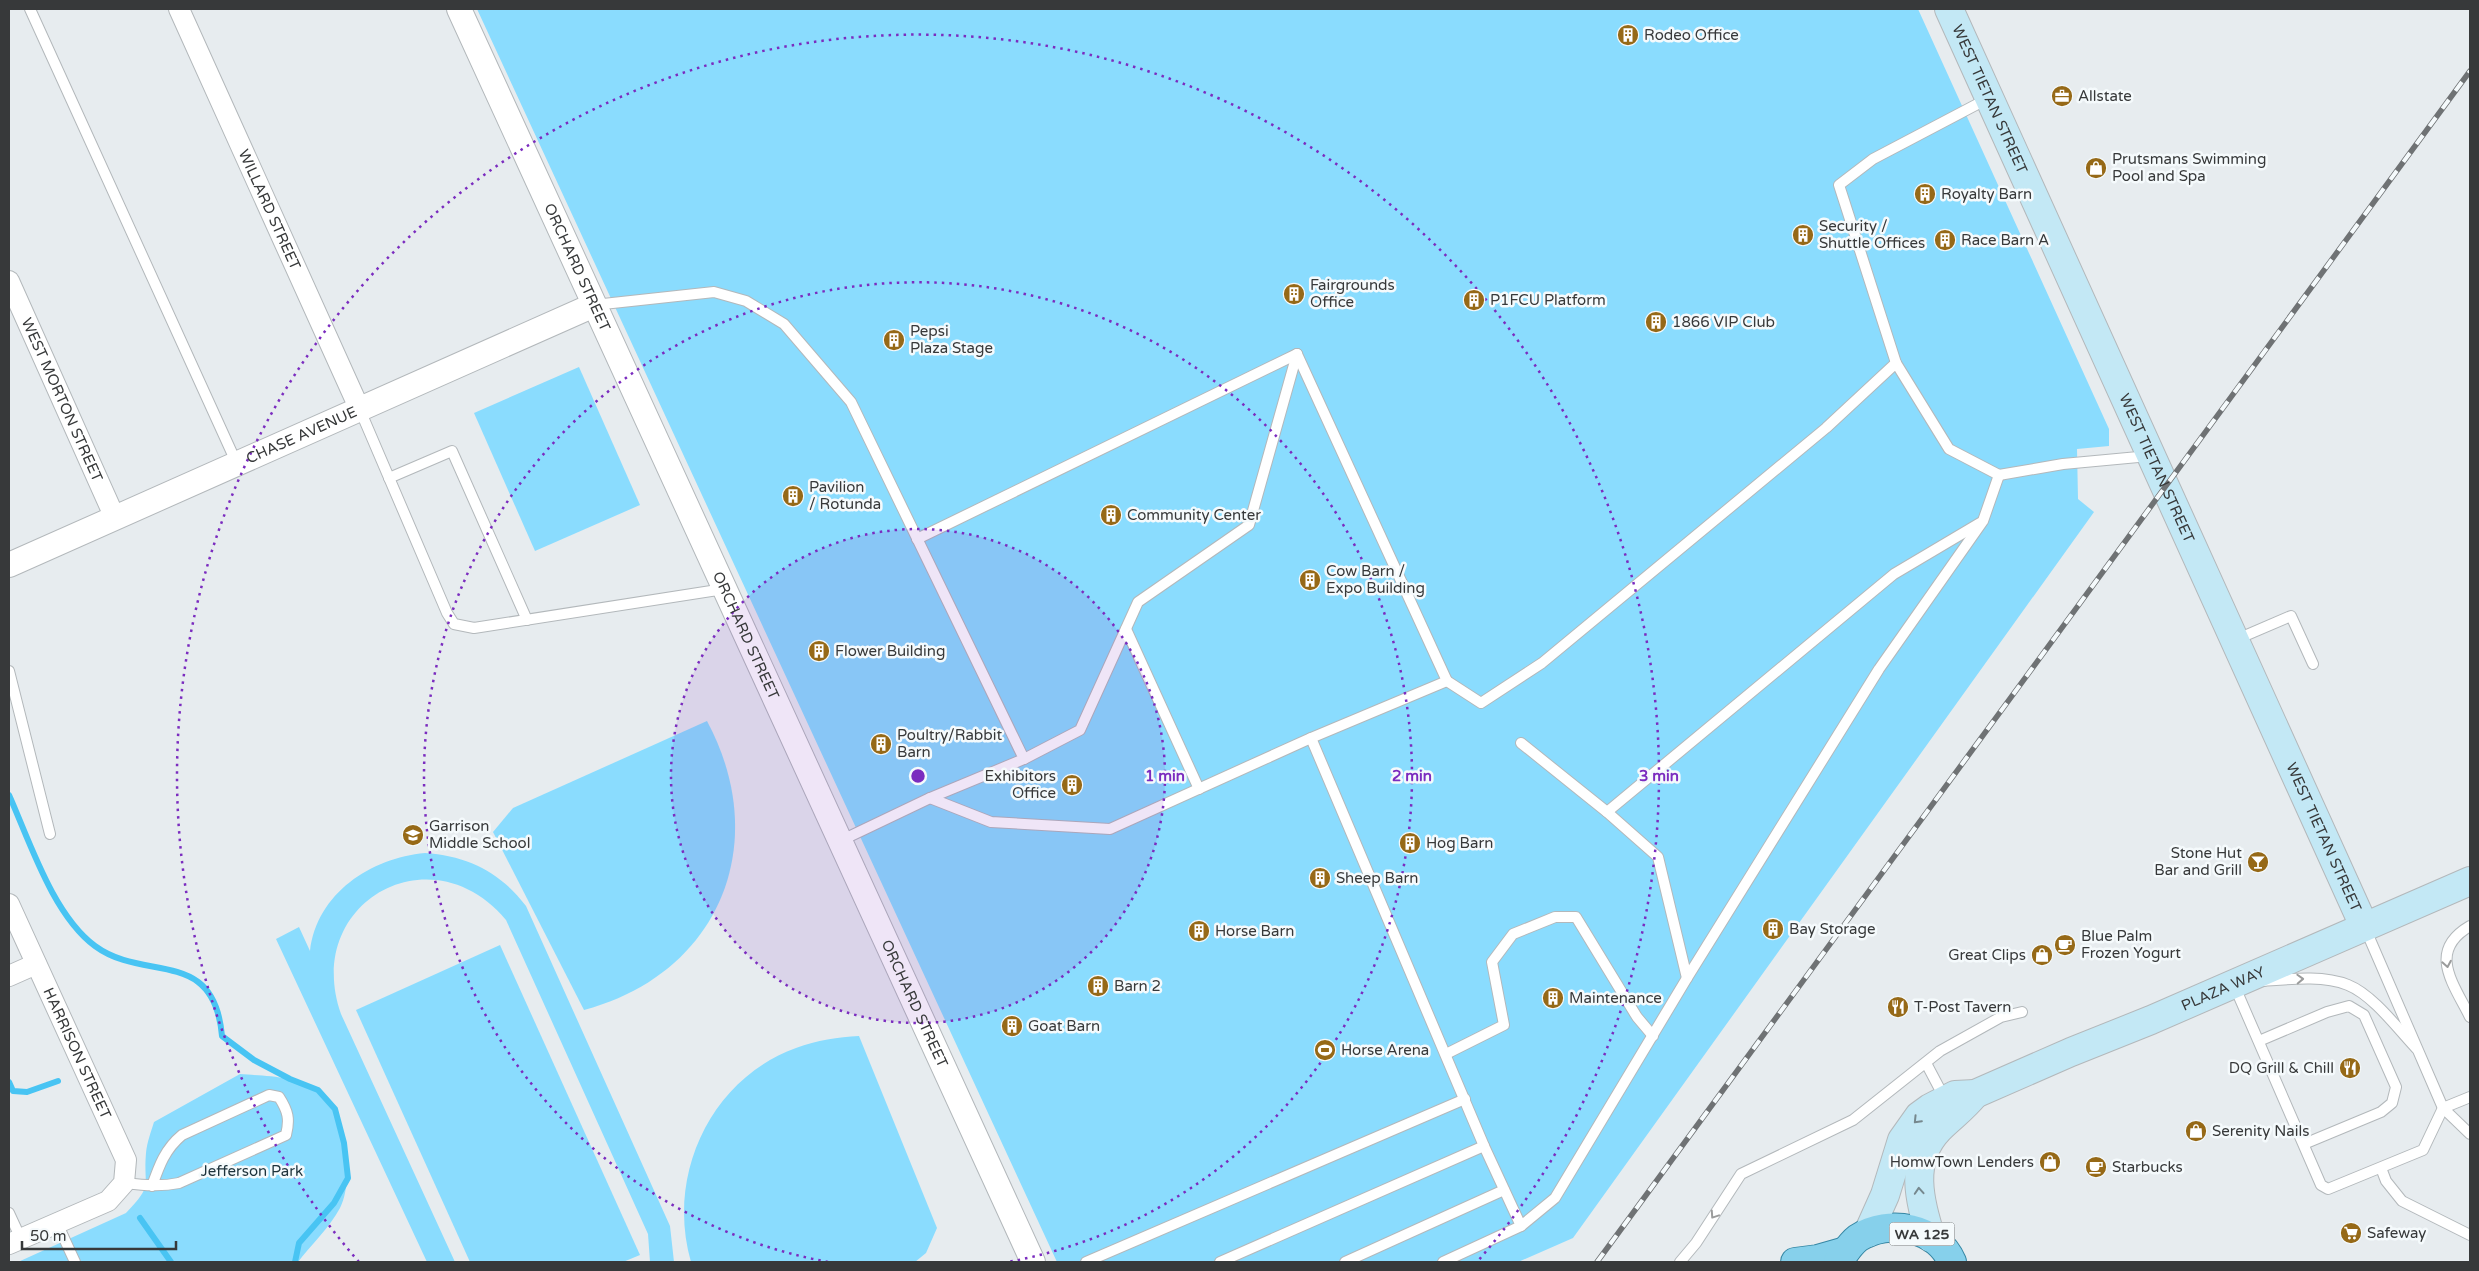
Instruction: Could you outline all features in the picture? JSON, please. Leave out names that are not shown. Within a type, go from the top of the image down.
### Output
[{"type":"main road","name":"WEST TIETAN STREET","points":[[1949,9],[2364,926]]},
{"type":"main road","name":"PLAZA WAY","points":[[1868,1233],[1884,1195],[1902,1140],[1919,1116],[1946,1099],[1955,1094],[1975,1094],[2470,881]]},
{"type":"main road","name":"PLAZA WAY","points":[[1931,1238],[1920,1201],[1920,1167],[1928,1146],[1938,1129],[1961,1111],[1975,1094]]},
{"type":"main road","name":"WA 125","points":[[1795,1262],[1842,1257],[1857,1239],[1868,1233],[1881,1229],[1902,1227],[1931,1238],[1943,1246],[1952,1262]]},
{"type":"street","name":"WILLARD STREET","points":[[179,9],[360,410]]},
{"type":"street","name":"ORCHARD STREET","points":[[459,9],[1033,1262]]},
{"type":"street","name":"WEST MORTON STREET","points":[[9,281],[115,518]]},
{"type":"street","name":"CHASE AVENUE","points":[[9,565],[594,305]]},
{"type":"street","name":"HARRISON STREET","points":[[9,904],[126,1160],[124,1183]]},
{"type":"street","points":[[9,976],[36,964]]},
{"type":"street","points":[[15,1242],[108,1201],[124,1183]]},
{"type":"lane","points":[[30,9],[237,464]]},
{"type":"lane","points":[[1989,98],[1873,159],[1839,185],[1896,363],[1949,449],[1999,475],[2063,464],[2150,456]]},
{"type":"lane","points":[[594,305],[714,292],[746,301],[784,324],[851,402],[1024,759]]},
{"type":"lane","points":[[917,539],[1297,354]]},
{"type":"lane","points":[[1297,354],[1447,681],[1481,703],[1542,663],[1826,428],[1896,363]]},
{"type":"lane","points":[[840,841],[930,798],[1024,759],[1080,730],[1138,602],[1249,525],[1297,354]]},
{"type":"lane","points":[[360,410],[454,624],[474,628],[724,589]]},
{"type":"lane","points":[[389,478],[452,450],[527,620]]},
{"type":"lane","points":[[1443,1262],[1521,1226],[1555,1198],[1687,978],[1879,669],[1983,521],[1999,475]]},
{"type":"lane","points":[[1607,812],[1894,574],[1983,521]]},
{"type":"lane","points":[[2234,641],[2290,616],[2313,664]]},
{"type":"lane","points":[[1126,629],[1200,789]]},
{"type":"lane","points":[[9,671],[50,834]]},
{"type":"lane","points":[[930,798],[991,822],[1110,829],[1311,738],[1447,681]]},
{"type":"lane","points":[[1311,738],[1484,1146],[1521,1226]]},
{"type":"lane","points":[[1521,743],[1607,812],[1658,857],[1687,978]]},
{"type":"lane","points":[[1446,1054],[1504,1025],[1492,962],[1513,934],[1555,917],[1576,917],[1638,1017],[1653,1036]]},
{"type":"lane","points":[[2364,926],[2443,1108],[2470,1134]]},
{"type":"lane","points":[[2470,926],[2448,944],[2445,956],[2451,978],[2470,1017]]},
{"type":"lane","points":[[2416,1048],[2374,1004],[2349,985],[2316,979],[2234,984],[2322,1185],[2328,1189],[2423,1150],[2443,1108],[2470,1097]]},
{"type":"lane","points":[[2259,1041],[2327,1012],[2349,1006],[2364,1015],[2396,1087],[2392,1103],[2381,1112],[2304,1144]]},
{"type":"lane","points":[[1680,1262],[1696,1243],[1741,1174],[1852,1120],[1940,1051],[2001,1017],[2022,1012]]},
{"type":"lane","points":[[1926,1063],[1946,1099]]},
{"type":"lane","points":[[124,1183],[152,1186],[179,1183],[286,1135],[290,1122],[286,1108],[279,1097],[269,1095],[182,1136],[172,1144],[164,1156],[152,1186]]},
{"type":"lane","points":[[1086,1262],[1465,1099]]},
{"type":"lane","points":[[1220,1262],[1484,1146]]},
{"type":"lane","points":[[2381,1168],[2386,1181],[2402,1201],[2470,1235]]},
{"type":"lane","points":[[1345,1262],[1504,1190]]},
{"type":"lane","points":[[9,1212],[15,1242]]},
{"type":"lane","points":[[57,1223],[75,1262]]},
{"type":"green space","points":[[477,9],[1918,9],[2109,429],[2109,446],[2077,449],[2078,499],[2094,512],[1573,1238],[1518,1262],[1057,1262]]},
{"type":"green space","points":[[579,367],[640,505],[535,551],[474,413]]},
{"type":"green space","points":[[707,721],[726,767],[735,813],[733,857],[721,898],[700,935],[669,967],[631,992],[584,1010],[493,832],[513,808]]},
{"type":"green space","points":[[425,853],[455,858],[482,868],[505,884],[526,906],[670,1226],[674,1262],[650,1262],[648,1234],[506,920],[476,894],[443,881],[411,881],[381,892],[356,912],[340,940],[334,974],[341,1014],[455,1262],[427,1262],[276,939],[299,927],[310,951],[315,930],[323,912],[335,896],[350,882],[385,862]]},
{"type":"green space","points":[[500,945],[640,1255],[623,1262],[470,1262],[356,1010]]},
{"type":"green space","points":[[859,1036],[937,1228],[926,1253],[915,1262],[691,1262],[685,1229],[685,1197],[691,1165],[702,1134],[718,1107],[740,1082],[766,1063],[796,1048],[812,1043],[835,1038]]},
{"type":"green space","name":"Jefferson Park","points":[[240,1074],[280,1077],[310,1085],[327,1099],[335,1112],[341,1128],[347,1163],[347,1180],[344,1196],[340,1208],[331,1222],[298,1262],[18,1262],[126,1213],[144,1190],[147,1149],[154,1122]]},
{"type":"waterway","points":[[9,795],[44,876],[55,897],[80,933],[95,946],[114,957],[174,971],[191,978],[206,989],[216,1008],[222,1036],[254,1060],[290,1079],[318,1090],[335,1109],[344,1143],[348,1178],[334,1203],[299,1243],[295,1262]]},
{"type":"waterway","points":[[9,1082],[13,1091],[27,1092],[58,1081]]},
{"type":"waterway","points":[[140,1218],[171,1262]]},
{"type":"railway","points":[[1597,1262],[2470,71]]},
{"type":"place","name":"Rodeo Office","points":[[1628,35]]},
{"type":"place","name":"Allstate","points":[[2062,96]]},
{"type":"place","name":"Prutsmans Swimming Pool and Spa","points":[[2096,168]]},
{"type":"place","name":"Royalty Barn","points":[[1925,194]]},
{"type":"place","name":"Security / Shuttle Offices","points":[[1803,235]]},
{"type":"place","name":"Race Barn A","points":[[1945,240]]},
{"type":"place","name":"Fairgrounds Office","points":[[1294,294]]},
{"type":"place","name":"P1FCU Platform","points":[[1474,300]]},
{"type":"place","name":"1866 VIP Club","points":[[1656,322]]},
{"type":"place","name":"Pepsi Plaza Stage","points":[[894,340]]},
{"type":"place","name":"Pavilion / Rotunda","points":[[793,496]]},
{"type":"place","name":"Community Center","points":[[1111,515]]},
{"type":"place","name":"Cow Barn / Expo Building","points":[[1310,580]]},
{"type":"place","name":"Flower Building","points":[[819,651]]},
{"type":"place","name":"Poultry/Rabbit Barn","points":[[881,744]]},
{"type":"place","name":"Exhibitors Office","points":[[1072,785]]},
{"type":"place","name":"Garrison Middle School","points":[[413,835]]},
{"type":"place","name":"Hog Barn","points":[[1410,843]]},
{"type":"place","name":"Stone Hut Bar and Grill","points":[[2258,862]]},
{"type":"place","name":"Sheep Barn","points":[[1320,878]]},
{"type":"place","name":"Bay Storage","points":[[1773,929]]},
{"type":"place","name":"Horse Barn","points":[[1199,931]]},
{"type":"place","name":"Blue Palm Frozen Yogurt","points":[[2065,945]]},
{"type":"place","name":"Great Clips","points":[[2042,955]]},
{"type":"place","name":"Barn 2","points":[[1098,986]]},
{"type":"place","name":"Maintenance","points":[[1553,998]]},
{"type":"place","name":"T-Post Tavern","points":[[1898,1007]]},
{"type":"place","name":"Goat Barn","points":[[1012,1026]]},
{"type":"place","name":"Horse Arena","points":[[1325,1050]]},
{"type":"place","name":"DQ Grill & Chill","points":[[2350,1068]]},
{"type":"place","name":"Serenity Nails","points":[[2196,1131]]},
{"type":"place","name":"HomwTown Lenders","points":[[2050,1162]]},
{"type":"place","name":"Starbucks","points":[[2096,1167]]},
{"type":"place","name":"Safeway","points":[[2351,1233]]}]
